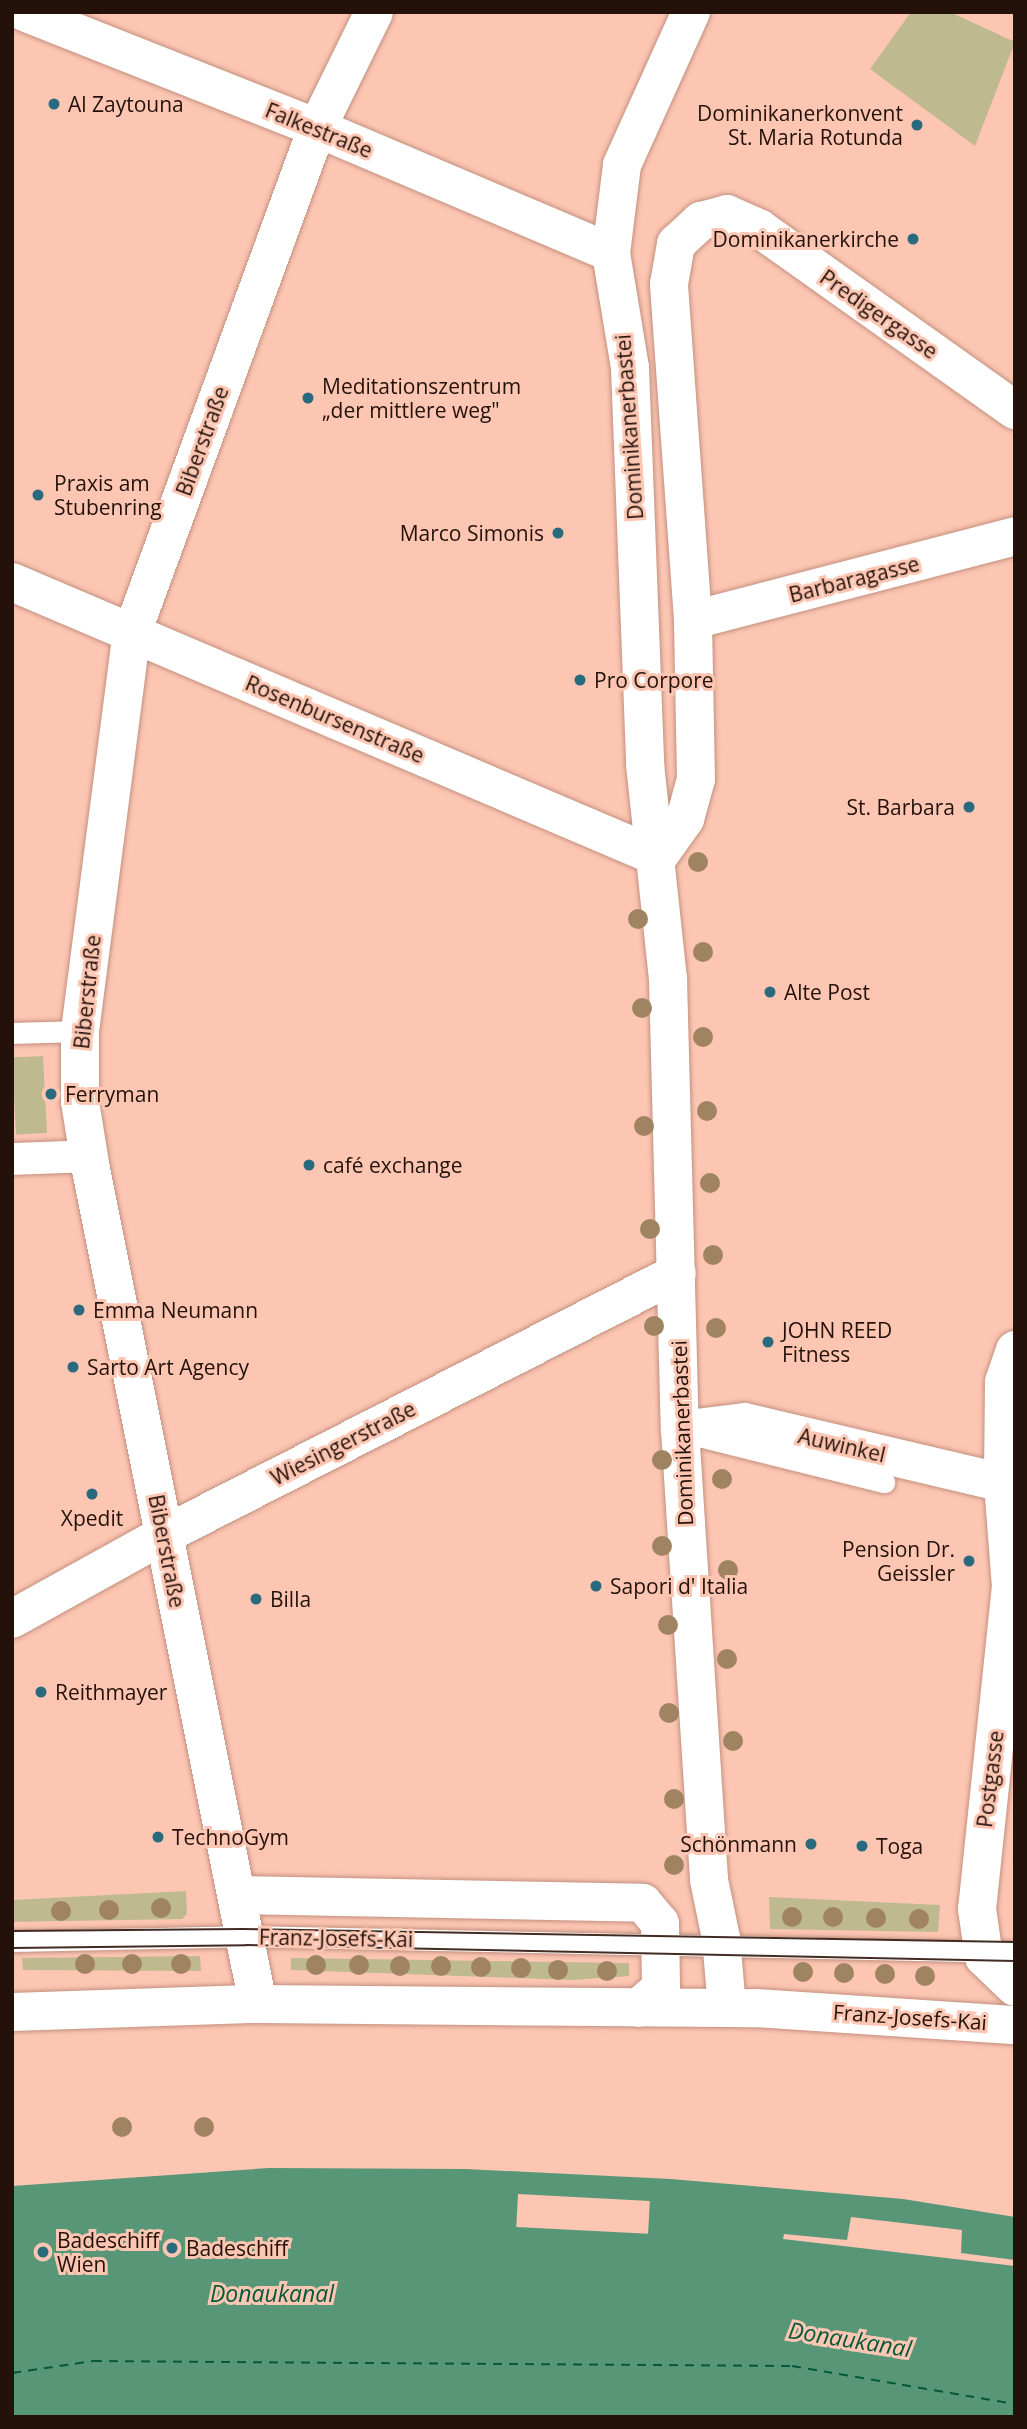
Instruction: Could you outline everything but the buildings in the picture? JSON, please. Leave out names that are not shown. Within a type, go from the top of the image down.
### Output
[{"type":"street","points":[[12,20],[17,12]]},
{"type":"street","name":"Falkestraße","points":[[24,12],[317,128],[611,253]]},
{"type":"street","name":"Biberstraße","points":[[258,2004],[162,1535],[89,1156],[80,1101],[80,1031],[132,633],[317,128],[374,12]]},
{"type":"street","name":"Dominikanerbastei","points":[[691,12],[622,165],[611,253],[630,368],[645,764],[658,857],[668,979],[680,1430],[709,1880],[721,1945],[727,2008]]},
{"type":"street","name":"Predigergasse","points":[[693,620],[669,284],[676,244],[701,221],[727,214],[760,229],[1015,410]]},
{"type":"street","name":"Barbaragasse","points":[[693,620],[1015,536]]},
{"type":"street","name":"Rosenbursenstraße","points":[[12,582],[658,857]]},
{"type":"street","points":[[658,857],[685,819],[696,779],[693,620]]},
{"type":"street","points":[[12,1159],[89,1156]]},
{"type":"street","name":"Wiesingerstraße","points":[[12,1619],[162,1535],[677,1273]]},
{"type":"street","name":"Postgasse","points":[[998,1952],[977,1895],[1001,1800],[1011,1586],[1003,1483],[1004,1382],[1015,1350]]},
{"type":"street","name":"Auwinkel","points":[[680,1430],[745,1422],[1003,1483]]},
{"type":"street","name":"Franz-Josefs-Kai","points":[[237,1895],[643,1903],[660,1923],[660,1987],[638,2008]]},
{"type":"street","points":[[998,1952],[1015,1987]]},
{"type":"street","name":"Franz-Josefs-Kai","points":[[12,2012],[258,2004],[727,2008],[847,2010],[1015,2025]]},
{"type":"lane","points":[[12,1033],[80,1031]]},
{"type":"lane","points":[[680,1430],[884,1482]]},
{"type":"lane","name":"Franz-Josefs-Kai","points":[[12,1941],[244,1937],[998,1952]]},
{"type":"shaded area","points":[[911,12],[950,12],[1015,42],[975,146],[870,69]]},
{"type":"shaded area","points":[[43,1056],[47,1133],[16,1135],[12,1058]]},
{"type":"shaded area","points":[[186,1891],[187,1914],[182,1919],[12,1922],[12,1900]]},
{"type":"shaded area","points":[[769,1897],[940,1905],[938,1932],[770,1929]]},
{"type":"shaded area","points":[[200,1956],[201,1971],[23,1970],[22,1958]]},
{"type":"shaded area","points":[[291,1958],[629,1963],[629,1976],[572,1980],[291,1970]]},
{"type":"water","name":"Donaukanal","points":[[269,2168],[466,2169],[671,2179],[903,2199],[1015,2217],[1015,2417],[12,2417],[12,2186]]},
{"type":"pier","points":[[518,2194],[650,2201],[648,2234],[516,2227]]},
{"type":"pier","points":[[851,2217],[962,2230],[961,2253],[1015,2260],[1015,2266],[783,2239],[784,2234],[847,2240]]},
{"type":"ferry route","points":[[12,2373],[93,2361],[792,2366],[1015,2404]]},
{"type":"tram line","points":[[12,1931],[243,1929],[1015,1942]]},
{"type":"tram line","points":[[12,1948],[246,1945],[1015,1961]]},
{"type":"place","name":"Al Zaytouna","points":[[54,104]]},
{"type":"place","name":"Dominikanerkonvent St. Maria Rotunda","points":[[917,125]]},
{"type":"place","name":"Dominikanerkirche","points":[[913,239]]},
{"type":"place","name":"Meditationszentrum „der mittlere weg\"","points":[[308,398]]},
{"type":"place","name":"Praxis am Stubenring","points":[[38,495]]},
{"type":"place","name":"Marco Simonis","points":[[558,533]]},
{"type":"place","name":"Pro Corpore","points":[[580,680]]},
{"type":"place","name":"St. Barbara","points":[[969,807]]},
{"type":"place","name":"Alte Post","points":[[770,992]]},
{"type":"place","name":"Ferryman","points":[[51,1094]]},
{"type":"place","name":"café exchange","points":[[309,1165]]},
{"type":"place","name":"Emma Neumann","points":[[79,1310]]},
{"type":"place","name":"JOHN REED Fitness","points":[[768,1342]]},
{"type":"place","name":"Sarto Art Agency","points":[[73,1367]]},
{"type":"place","name":"Xpedit","points":[[92,1494]]},
{"type":"place","name":"Pension Dr. Geissler","points":[[969,1561]]},
{"type":"place","name":"Sapori d' Italia","points":[[596,1586]]},
{"type":"place","name":"Billa","points":[[256,1599]]},
{"type":"place","name":"Reithmayer","points":[[41,1692]]},
{"type":"place","name":"TechnoGym","points":[[158,1837]]},
{"type":"place","name":"Schönmann","points":[[811,1844]]},
{"type":"place","name":"Toga","points":[[862,1846]]},
{"type":"place","name":"Badeschiff","points":[[172,2248]]},
{"type":"place","name":"Badeschiff Wien","points":[[43,2252]]}]
